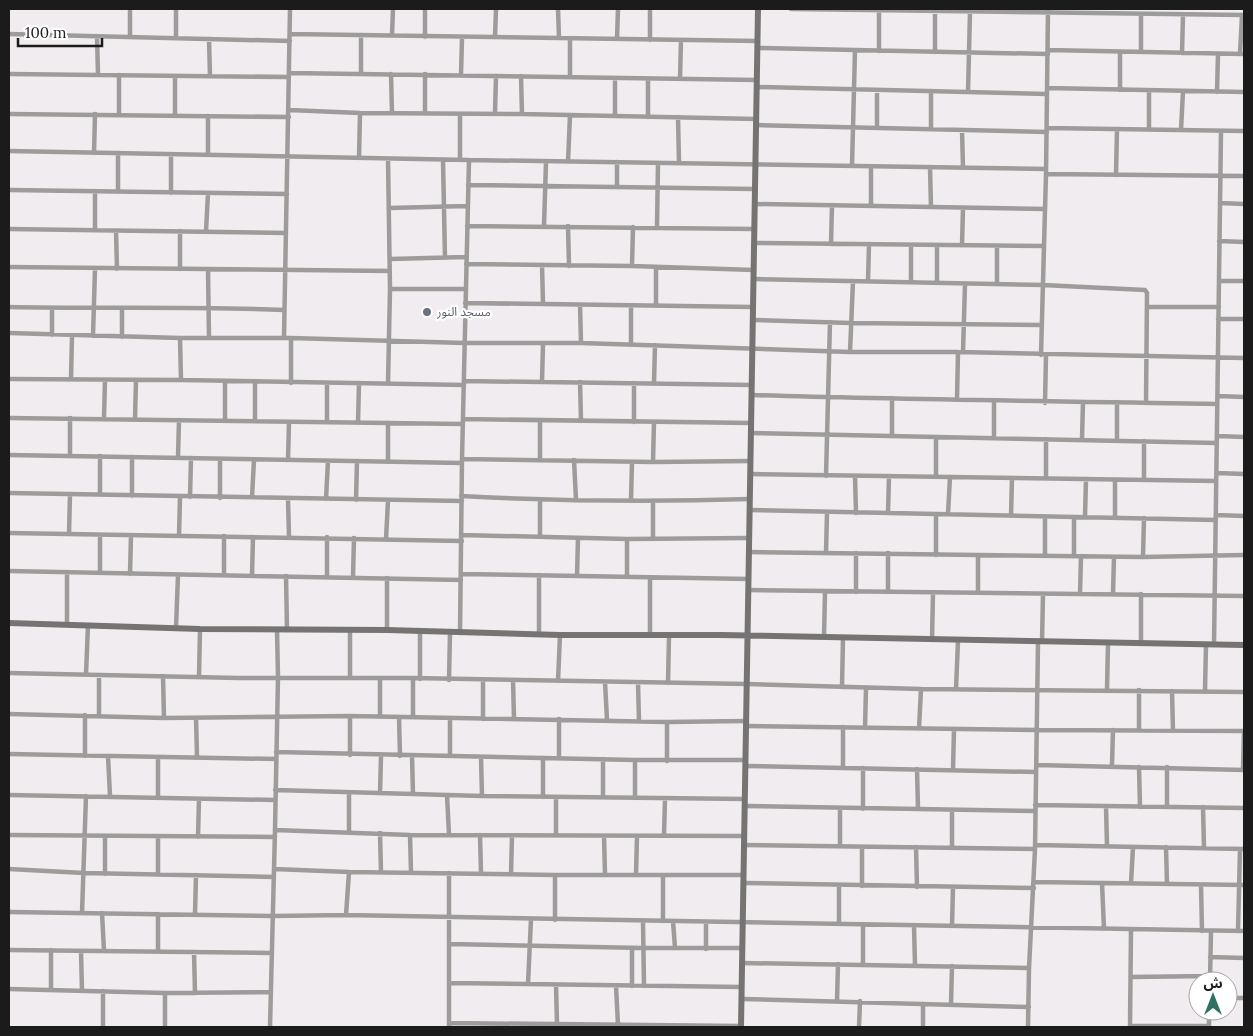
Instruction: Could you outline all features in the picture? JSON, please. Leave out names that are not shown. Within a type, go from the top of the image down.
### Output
[{"type":"street","points":[[130,9],[130,36]]},
{"type":"street","points":[[176,9],[176,38]]},
{"type":"street","points":[[284,338],[290,9]]},
{"type":"street","points":[[392,9],[392,35]]},
{"type":"street","points":[[425,9],[425,37]]},
{"type":"street","points":[[495,37],[496,9]]},
{"type":"street","points":[[558,9],[559,38]]},
{"type":"street","points":[[617,39],[618,9]]},
{"type":"street","points":[[650,9],[650,40]]},
{"type":"street","points":[[448,873],[449,1025],[557,1024],[637,1027],[741,1027],[758,9]]},
{"type":"street","points":[[290,34],[680,40],[855,50],[935,52],[1242,54],[1243,15],[1141,14],[1119,11],[970,12],[791,9]]},
{"type":"street","points":[[1218,9],[1218,15]]},
{"type":"street","points":[[877,10],[879,50]]},
{"type":"street","points":[[935,11],[935,52]]},
{"type":"street","points":[[1045,403],[1042,325],[1048,11]]},
{"type":"street","points":[[968,92],[970,12]]},
{"type":"street","points":[[1140,52],[1141,14]]},
{"type":"street","points":[[1182,53],[1183,15]]},
{"type":"street","points":[[9,34],[290,41]]},
{"type":"street","points":[[97,36],[98,75]]},
{"type":"street","points":[[361,73],[362,36]]},
{"type":"street","points":[[461,75],[462,38]]},
{"type":"street","points":[[570,38],[570,77]]},
{"type":"street","points":[[210,39],[210,76]]},
{"type":"street","points":[[680,40],[680,79]]},
{"type":"street","points":[[852,166],[855,50]]},
{"type":"street","points":[[1120,52],[1120,90]]},
{"type":"street","points":[[1217,92],[1218,54]]},
{"type":"street","points":[[9,74],[175,76],[361,73],[425,74],[680,79],[877,90],[1047,94]]},
{"type":"street","points":[[391,74],[392,113]]},
{"type":"street","points":[[425,74],[425,113]]},
{"type":"street","points":[[118,75],[118,115]]},
{"type":"street","points":[[175,76],[175,116]]},
{"type":"street","points":[[495,113],[496,76]]},
{"type":"street","points":[[521,76],[522,114]]},
{"type":"street","points":[[615,78],[615,116]]},
{"type":"street","points":[[648,79],[648,117]]},
{"type":"street","points":[[1047,88],[1244,92]]},
{"type":"street","points":[[877,90],[877,128]]},
{"type":"street","points":[[931,91],[931,129]]},
{"type":"street","points":[[1149,130],[1150,91]]},
{"type":"street","points":[[1181,130],[1183,91]]},
{"type":"street","points":[[289,110],[360,113],[495,113],[678,117],[854,127],[962,130],[1116,129],[1244,131]]},
{"type":"street","points":[[359,158],[360,113]]},
{"type":"street","points":[[9,114],[289,117]]},
{"type":"street","points":[[94,153],[95,114]]},
{"type":"street","points":[[460,114],[460,160]]},
{"type":"street","points":[[568,162],[570,115]]},
{"type":"street","points":[[208,116],[208,155]]},
{"type":"street","points":[[678,117],[679,163]]},
{"type":"street","points":[[1116,129],[1116,175]]},
{"type":"street","points":[[962,130],[963,168]]},
{"type":"street","points":[[1214,645],[1221,131]]},
{"type":"street","points":[[9,151],[546,162],[930,167],[1116,175],[1244,176]]},
{"type":"street","points":[[118,153],[118,192]]},
{"type":"street","points":[[171,154],[171,192]]},
{"type":"street","points":[[388,159],[390,259],[388,384]]},
{"type":"street","points":[[443,160],[444,258]]},
{"type":"street","points":[[460,633],[468,160]]},
{"type":"street","points":[[544,226],[546,162]]},
{"type":"street","points":[[617,162],[617,187]]},
{"type":"street","points":[[657,227],[658,163]]},
{"type":"street","points":[[871,206],[872,167]]},
{"type":"street","points":[[930,167],[931,207]]},
{"type":"street","points":[[468,185],[755,189]]},
{"type":"street","points":[[9,190],[287,194]]},
{"type":"street","points":[[95,191],[95,230]]},
{"type":"street","points":[[206,231],[208,192]]},
{"type":"street","points":[[1220,203],[1244,204]]},
{"type":"street","points":[[755,204],[1045,209]]},
{"type":"street","points":[[831,244],[832,205]]},
{"type":"street","points":[[388,208],[468,206]]},
{"type":"street","points":[[962,245],[963,208]]},
{"type":"street","points":[[467,226],[657,227],[754,230]]},
{"type":"street","points":[[568,226],[569,266]]},
{"type":"street","points":[[632,266],[633,227]]},
{"type":"street","points":[[9,229],[286,233]]},
{"type":"street","points":[[116,231],[117,269]]},
{"type":"street","points":[[180,231],[180,269]]},
{"type":"street","points":[[1219,242],[1244,242]]},
{"type":"street","points":[[754,243],[1044,246]]},
{"type":"street","points":[[868,281],[869,244]]},
{"type":"street","points":[[911,245],[911,282]]},
{"type":"street","points":[[937,245],[937,283]]},
{"type":"street","points":[[997,246],[997,284]]},
{"type":"street","points":[[390,259],[466,257]]},
{"type":"street","points":[[466,264],[754,270]]},
{"type":"street","points":[[542,265],[543,303]]},
{"type":"street","points":[[656,267],[656,306]]},
{"type":"street","points":[[9,268],[390,271]]},
{"type":"street","points":[[93,336],[95,269]]},
{"type":"street","points":[[208,270],[209,338]]},
{"type":"street","points":[[754,279],[1043,285],[1145,290],[1147,293],[1146,403]]},
{"type":"street","points":[[850,352],[853,281]]},
{"type":"street","points":[[1219,281],[1244,281]]},
{"type":"street","points":[[957,399],[966,284]]},
{"type":"street","points":[[390,290],[466,289]]},
{"type":"street","points":[[465,303],[753,307]]},
{"type":"street","points":[[580,305],[582,343]]},
{"type":"street","points":[[631,306],[631,345]]},
{"type":"street","points":[[9,307],[284,310]]},
{"type":"street","points":[[1146,307],[1219,307]]},
{"type":"street","points":[[52,308],[52,335]]},
{"type":"street","points":[[122,309],[122,337]]},
{"type":"street","points":[[1218,319],[1244,320]]},
{"type":"street","points":[[753,320],[1042,325]]},
{"type":"street","points":[[826,476],[830,322]]},
{"type":"street","points":[[9,333],[122,337],[291,338],[542,344],[582,343],[850,352],[961,352],[1244,358]]},
{"type":"street","points":[[71,379],[72,336]]},
{"type":"street","points":[[180,338],[181,380]]},
{"type":"street","points":[[291,338],[291,382]]},
{"type":"street","points":[[542,344],[542,381]]},
{"type":"street","points":[[654,383],[655,345]]},
{"type":"street","points":[[9,379],[181,380],[327,384],[542,381],[752,385]]},
{"type":"street","points":[[104,418],[105,380]]},
{"type":"street","points":[[135,419],[136,380]]},
{"type":"street","points":[[225,381],[225,420]]},
{"type":"street","points":[[255,382],[255,420]]},
{"type":"street","points":[[580,382],[581,421]]},
{"type":"street","points":[[358,423],[359,383]]},
{"type":"street","points":[[634,383],[634,422]]},
{"type":"street","points":[[326,422],[327,384]]},
{"type":"street","points":[[752,395],[828,398],[957,399],[1045,403],[1217,404]]},
{"type":"street","points":[[1218,396],[1244,397]]},
{"type":"street","points":[[892,398],[892,436]]},
{"type":"street","points":[[994,401],[994,438]]},
{"type":"street","points":[[1082,402],[1082,439]]},
{"type":"street","points":[[1117,402],[1117,441]]},
{"type":"street","points":[[9,418],[255,420],[358,423],[540,420],[751,423]]},
{"type":"street","points":[[70,418],[70,455]]},
{"type":"street","points":[[178,457],[179,420]]},
{"type":"street","points":[[540,420],[540,460]]},
{"type":"street","points":[[288,460],[289,422]]},
{"type":"street","points":[[653,462],[654,422]]},
{"type":"street","points":[[388,423],[388,461]]},
{"type":"street","points":[[751,433],[1217,443]]},
{"type":"street","points":[[1217,436],[1244,436]]},
{"type":"street","points":[[936,437],[936,477]]},
{"type":"street","points":[[1046,439],[1046,478]]},
{"type":"street","points":[[1144,441],[1144,480]]},
{"type":"street","points":[[9,454],[328,461],[751,461]]},
{"type":"street","points":[[100,456],[100,494]]},
{"type":"street","points":[[132,457],[132,496]]},
{"type":"street","points":[[190,497],[191,458]]},
{"type":"street","points":[[220,459],[220,498]]},
{"type":"street","points":[[252,498],[254,460]]},
{"type":"street","points":[[574,460],[576,500]]},
{"type":"street","points":[[326,499],[328,461]]},
{"type":"street","points":[[356,500],[357,461]]},
{"type":"street","points":[[631,500],[632,462]]},
{"type":"street","points":[[1216,473],[1244,474]]},
{"type":"street","points":[[750,474],[1216,481]]},
{"type":"street","points":[[856,476],[856,513]]},
{"type":"street","points":[[888,514],[889,476]]},
{"type":"street","points":[[948,514],[950,477]]},
{"type":"street","points":[[1011,516],[1012,478]]},
{"type":"street","points":[[1085,517],[1086,479]]},
{"type":"street","points":[[1115,480],[1115,518]]},
{"type":"street","points":[[9,493],[388,501],[461,499],[653,501],[750,499]]},
{"type":"street","points":[[68,534],[70,494]]},
{"type":"street","points":[[179,536],[180,497]]},
{"type":"street","points":[[288,499],[289,537]]},
{"type":"street","points":[[540,500],[540,537]]},
{"type":"street","points":[[386,539],[388,501]]},
{"type":"street","points":[[653,501],[653,539]]},
{"type":"street","points":[[750,510],[1115,518],[1216,518],[1244,516]]},
{"type":"street","points":[[826,513],[826,553]]},
{"type":"street","points":[[936,514],[936,555]]},
{"type":"street","points":[[1045,517],[1045,556]]},
{"type":"street","points":[[1074,517],[1074,556]]},
{"type":"street","points":[[1144,518],[1144,557]]},
{"type":"street","points":[[9,533],[327,537],[462,541]]},
{"type":"street","points":[[100,535],[100,573]]},
{"type":"street","points":[[130,574],[131,535]]},
{"type":"street","points":[[462,535],[627,539],[749,538]]},
{"type":"street","points":[[224,536],[224,575]]},
{"type":"street","points":[[252,576],[253,537]]},
{"type":"street","points":[[327,537],[327,576]]},
{"type":"street","points":[[352,577],[354,538]]},
{"type":"street","points":[[577,576],[578,538]]},
{"type":"street","points":[[627,539],[627,577]]},
{"type":"street","points":[[749,552],[1114,557],[1244,555]]},
{"type":"street","points":[[856,553],[856,592]]},
{"type":"street","points":[[888,553],[888,592]]},
{"type":"street","points":[[978,556],[978,593]]},
{"type":"street","points":[[1080,556],[1080,594]]},
{"type":"street","points":[[1113,594],[1114,557]]},
{"type":"street","points":[[9,571],[387,578],[539,575],[749,578]]},
{"type":"street","points":[[67,572],[67,624]]},
{"type":"street","points":[[176,628],[178,575]]},
{"type":"street","points":[[538,634],[539,575]]},
{"type":"street","points":[[286,576],[287,630]]},
{"type":"street","points":[[387,578],[387,630]]},
{"type":"street","points":[[650,578],[650,635]]},
{"type":"street","points":[[748,590],[1244,596]]},
{"type":"street","points":[[824,637],[825,592]]},
{"type":"street","points":[[932,640],[933,593]]},
{"type":"street","points":[[1028,1027],[1034,885],[1037,690],[1043,594]]},
{"type":"street","points":[[1141,594],[1141,644]]},
{"type":"street","points":[[9,623],[200,629],[387,630],[560,635],[824,637],[1244,645]]},
{"type":"street","points":[[86,674],[88,625]]},
{"type":"street","points":[[199,677],[200,629]]},
{"type":"street","points":[[270,1027],[278,677],[277,630]]},
{"type":"street","points":[[350,630],[350,678]]},
{"type":"street","points":[[420,632],[420,679]]},
{"type":"street","points":[[449,680],[450,633]]},
{"type":"street","points":[[558,681],[560,635]]},
{"type":"street","points":[[668,683],[669,636]]},
{"type":"street","points":[[842,687],[843,638]]},
{"type":"street","points":[[956,689],[958,641]]},
{"type":"street","points":[[1107,690],[1108,643]]},
{"type":"street","points":[[1205,691],[1206,644]]},
{"type":"street","points":[[9,673],[199,677],[413,678],[921,689],[1244,692]]},
{"type":"street","points":[[99,675],[99,716]]},
{"type":"street","points":[[163,676],[164,718]]},
{"type":"street","points":[[380,678],[380,716]]},
{"type":"street","points":[[413,678],[413,717]]},
{"type":"street","points":[[482,680],[483,719]]},
{"type":"street","points":[[513,680],[514,719]]},
{"type":"street","points":[[605,682],[607,720]]},
{"type":"street","points":[[638,683],[639,721]]},
{"type":"street","points":[[865,728],[866,688]]},
{"type":"street","points":[[919,729],[921,689]]},
{"type":"street","points":[[1139,730],[1140,690]]},
{"type":"street","points":[[1172,691],[1173,731]]},
{"type":"street","points":[[9,714],[164,718],[380,716],[919,729],[1244,731],[1244,770],[1112,765],[1036,765]]},
{"type":"street","points":[[85,715],[85,756]]},
{"type":"street","points":[[350,716],[350,755]]},
{"type":"street","points":[[399,717],[400,756]]},
{"type":"street","points":[[196,718],[197,757]]},
{"type":"street","points":[[450,718],[450,756]]},
{"type":"street","points":[[559,719],[559,758]]},
{"type":"street","points":[[666,761],[667,722]]},
{"type":"street","points":[[843,727],[843,768]]},
{"type":"street","points":[[953,770],[954,729]]},
{"type":"street","points":[[1112,765],[1113,730]]},
{"type":"street","points":[[276,752],[381,756],[603,759],[843,768],[1036,772]]},
{"type":"street","points":[[9,754],[276,759]]},
{"type":"street","points":[[108,756],[110,796]]},
{"type":"street","points":[[380,793],[381,756]]},
{"type":"street","points":[[412,756],[413,794]]},
{"type":"street","points":[[481,757],[482,796]]},
{"type":"street","points":[[158,758],[158,797]]},
{"type":"street","points":[[543,758],[543,797]]},
{"type":"street","points":[[603,759],[603,797]]},
{"type":"street","points":[[635,760],[635,798]]},
{"type":"street","points":[[1139,767],[1140,807]]},
{"type":"street","points":[[1166,807],[1167,767]]},
{"type":"street","points":[[863,768],[863,809]]},
{"type":"street","points":[[918,769],[918,810]]},
{"type":"street","points":[[275,790],[635,798],[863,809],[1035,811]]},
{"type":"street","points":[[349,793],[349,832]]},
{"type":"street","points":[[9,795],[275,800]]},
{"type":"street","points":[[447,795],[448,835]]},
{"type":"street","points":[[82,913],[86,796]]},
{"type":"street","points":[[556,797],[556,835]]},
{"type":"street","points":[[198,837],[199,799]]},
{"type":"street","points":[[664,835],[665,799]]},
{"type":"street","points":[[1036,805],[1244,808]]},
{"type":"street","points":[[1106,806],[1107,846]]},
{"type":"street","points":[[1203,807],[1204,848]]},
{"type":"street","points":[[840,808],[840,846]]},
{"type":"street","points":[[952,810],[952,848]]},
{"type":"street","points":[[275,830],[410,835],[744,836]]},
{"type":"street","points":[[380,834],[381,872]]},
{"type":"street","points":[[9,835],[275,837]]},
{"type":"street","points":[[410,835],[411,872]]},
{"type":"street","points":[[480,835],[481,873]]},
{"type":"street","points":[[105,836],[105,874]]},
{"type":"street","points":[[511,874],[512,836]]},
{"type":"street","points":[[604,836],[605,874]]},
{"type":"street","points":[[636,875],[637,836]]},
{"type":"street","points":[[158,837],[158,874]]},
{"type":"street","points":[[744,845],[952,848],[1133,846],[1242,849],[1242,885],[1238,931]]},
{"type":"street","points":[[862,846],[862,886]]},
{"type":"street","points":[[1131,883],[1133,846]]},
{"type":"street","points":[[916,847],[916,887]]},
{"type":"street","points":[[1166,847],[1167,884]]},
{"type":"street","points":[[9,869],[105,874],[274,877]]},
{"type":"street","points":[[274,869],[555,875],[744,875]]},
{"type":"street","points":[[346,915],[349,872]]},
{"type":"street","points":[[195,914],[196,875]]},
{"type":"street","points":[[555,875],[555,920]]},
{"type":"street","points":[[663,876],[663,921]]},
{"type":"street","points":[[744,883],[916,887],[1102,883],[1242,885]]},
{"type":"street","points":[[1102,883],[1104,929]]},
{"type":"street","points":[[1201,885],[1202,931]]},
{"type":"street","points":[[839,886],[839,924]]},
{"type":"street","points":[[952,926],[953,887]]},
{"type":"street","points":[[9,912],[273,916],[346,915],[1244,931]]},
{"type":"street","points":[[102,912],[104,951]]},
{"type":"street","points":[[158,914],[158,951]]},
{"type":"street","points":[[528,984],[531,919]]},
{"type":"street","points":[[643,921],[644,986]]},
{"type":"street","points":[[673,921],[675,948]]},
{"type":"street","points":[[706,922],[706,949]]},
{"type":"street","points":[[863,924],[863,965]]},
{"type":"street","points":[[914,926],[915,965]]},
{"type":"street","points":[[1131,930],[1130,1027],[1209,1027]]},
{"type":"street","points":[[1210,931],[1210,971]]},
{"type":"street","points":[[449,944],[632,948],[742,948]]},
{"type":"street","points":[[632,948],[632,986]]},
{"type":"street","points":[[9,950],[272,953]]},
{"type":"street","points":[[51,950],[52,990]]},
{"type":"street","points":[[81,951],[82,991]]},
{"type":"street","points":[[194,952],[195,993]]},
{"type":"street","points":[[1210,957],[1244,958]]},
{"type":"street","points":[[742,963],[1029,968]]},
{"type":"street","points":[[837,1001],[838,964]]},
{"type":"street","points":[[951,1004],[952,966]]},
{"type":"street","points":[[1131,976],[1188,978]]},
{"type":"street","points":[[449,984],[742,987]]},
{"type":"street","points":[[556,984],[557,1024]]},
{"type":"street","points":[[616,986],[618,1025]]},
{"type":"street","points":[[9,989],[164,993],[271,992]]},
{"type":"street","points":[[102,991],[103,1027]]},
{"type":"street","points":[[164,993],[165,1027]]},
{"type":"street","points":[[742,1000],[1029,1007]]},
{"type":"street","points":[[859,1027],[860,1002]]},
{"type":"street","points":[[923,1004],[923,1027]]},
{"type":"place","name":"مسجد النور","points":[[427,312]]}]
